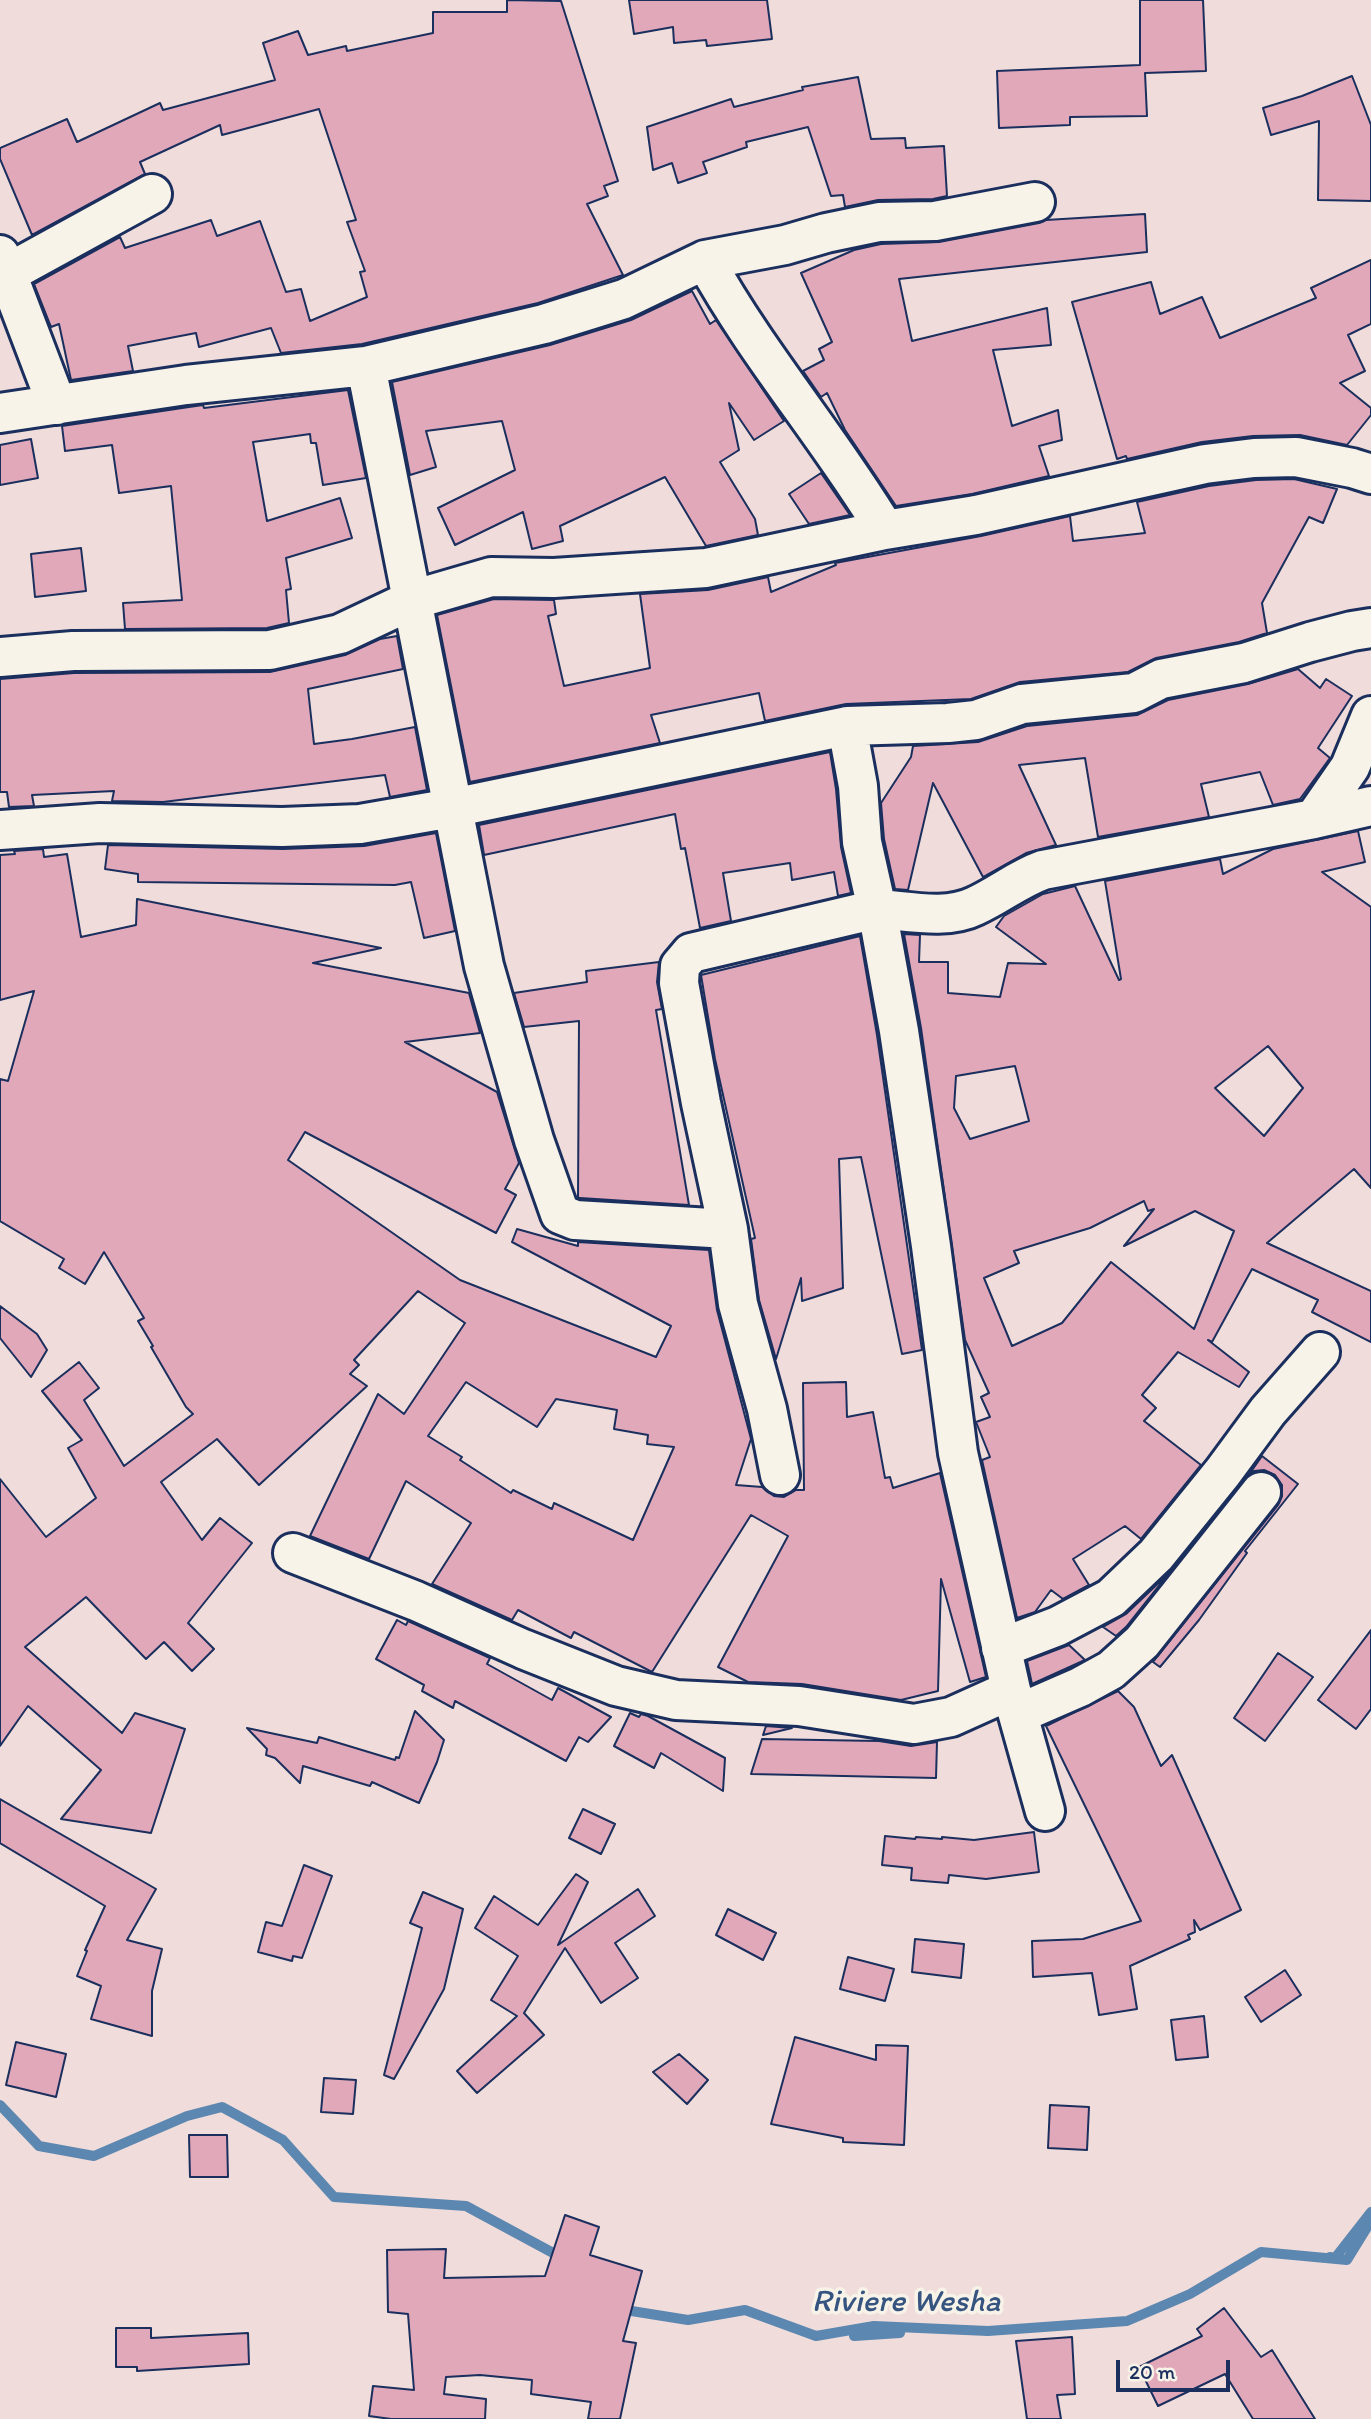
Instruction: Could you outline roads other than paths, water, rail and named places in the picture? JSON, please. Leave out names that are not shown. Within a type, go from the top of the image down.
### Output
[{"type":"street","points":[[57,405],[4,264],[152,194]]},
{"type":"street","points":[[0,413],[186,385],[366,366],[544,324],[624,299],[705,260],[879,222],[935,221],[1035,202]]},
{"type":"street","points":[[705,260],[732,308],[857,483],[885,530]]},
{"type":"street","points":[[366,366],[484,966],[534,1140],[560,1214],[575,1220],[728,1229]]},
{"type":"street","points":[[0,657],[73,651],[270,650],[340,634],[412,600],[491,577],[554,578],[706,569],[885,530],[976,515],[1205,464],[1254,458],[1296,457],[1371,474]]},
{"type":"street","points":[[0,830],[100,823],[282,827],[360,824],[452,808],[847,726],[948,723],[976,719],[1022,704],[1134,693],[1161,679],[1244,663],[1310,642],[1371,628]]},
{"type":"street","points":[[1314,820],[1350,767],[1371,716]]},
{"type":"street","points":[[847,726],[858,786],[862,842],[899,1031],[958,1453],[1001,1648],[1045,1811]]},
{"type":"street","points":[[780,1475],[767,1409],[738,1304],[728,1229],[679,984],[680,966],[691,953],[877,909],[951,913],[974,907],[1021,878],[1042,870],[1314,820],[1371,806]]},
{"type":"street","points":[[1001,1648],[1058,1626],[1111,1598],[1156,1555],[1268,1412],[1320,1352]]},
{"type":"street","points":[[293,1553],[416,1601],[523,1649],[616,1686],[676,1700],[799,1706],[914,1724],[1080,1687],[1111,1670],[1142,1642],[1261,1492]]},
{"type":"waterway","name":"Riviere Wesha","points":[[0,2105],[39,2146],[94,2156],[187,2116],[222,2107],[283,2140],[334,2197],[466,2206],[555,2254],[563,2263]]},
{"type":"waterway","points":[[1330,2257],[1335,2258],[1371,2212]]},
{"type":"waterway","name":"Riviere Wesha","points":[[619,2309],[688,2320],[745,2310],[816,2336],[874,2326],[988,2331],[1127,2321],[1190,2294],[1261,2252],[1347,2260],[1371,2221]]},
{"type":"waterway","points":[[854,2336],[900,2333]]}]
